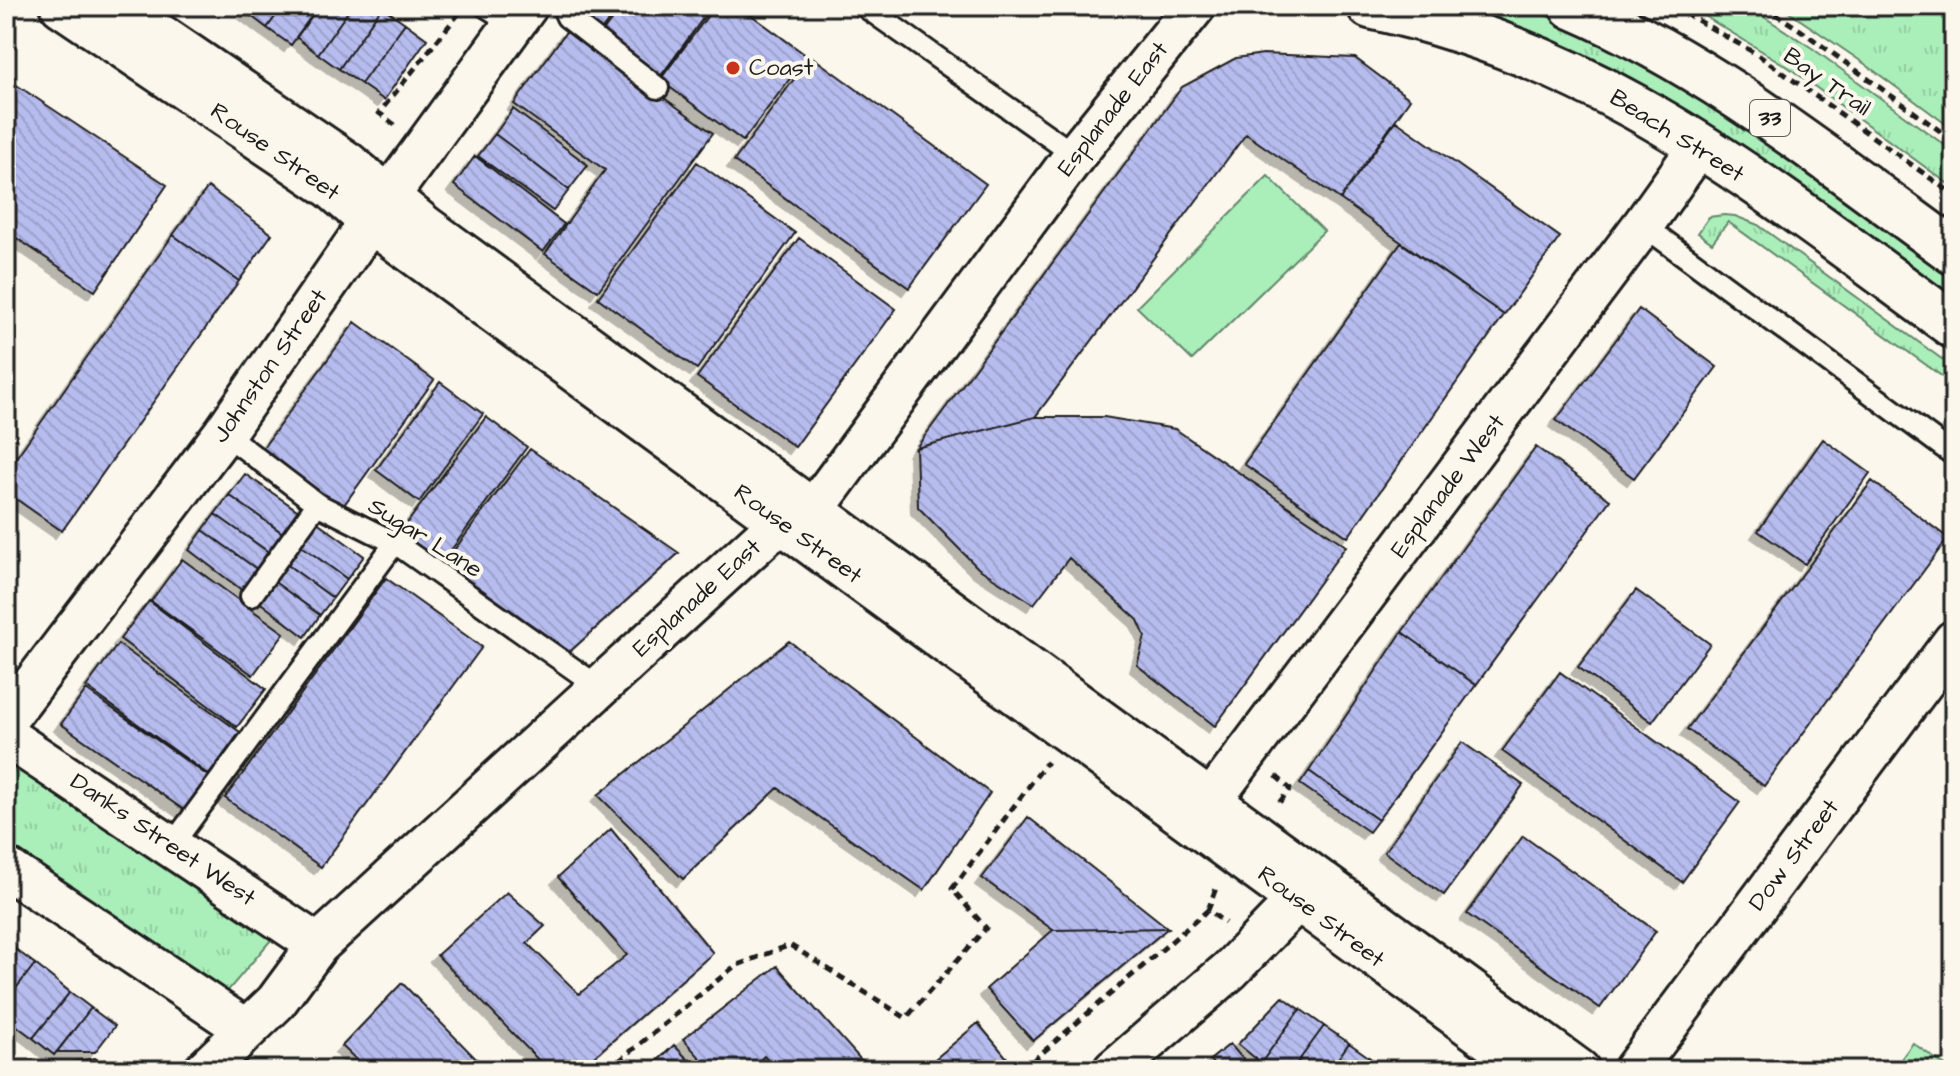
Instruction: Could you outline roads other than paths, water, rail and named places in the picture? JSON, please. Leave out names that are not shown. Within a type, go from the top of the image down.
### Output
[{"type":"main road","name":"Beach Street","points":[[1370,6],[1449,27],[1544,62],[1635,106],[1700,145],[1954,326]]},
{"type":"main road","name":"33","points":[[1572,6],[1660,48],[1715,81],[1954,252]]},
{"type":"street","name":"Rouse Street","points":[[61,6],[331,188],[379,210],[1308,890],[1530,1070]]},
{"type":"street","name":"Rouse Street","points":[[118,6],[347,162],[379,210]]},
{"type":"street","name":"Esplanade East","points":[[205,1070],[276,1002],[318,945],[767,534],[800,517],[1075,155],[1195,6]]},
{"type":"street","name":"Johnston Street","points":[[6,720],[224,433],[379,210],[509,12]]},
{"type":"street","name":"Esplanade West","points":[[1203,812],[1700,145]]},
{"type":"street","name":"Rouse Street","points":[[800,517],[1069,732],[1203,812]]},
{"type":"street","name":"Dow Street","points":[[1634,1070],[1954,641]]},
{"type":"street","name":"Danks Street West","points":[[6,736],[318,945]]},
{"type":"street","points":[[6,868],[247,1030]]},
{"type":"street","name":"Rouse Street","points":[[1308,890],[1579,1070]]},
{"type":"street","points":[[1114,1070],[1212,987],[1308,890]]},
{"type":"lane","points":[[562,6],[567,17],[658,88]]},
{"type":"lane","points":[[864,6],[1075,155]]},
{"type":"lane","points":[[1643,225],[1954,455]]},
{"type":"lane","name":"Sugar Lane","points":[[224,433],[317,504],[395,543],[599,687]]},
{"type":"lane","points":[[251,596],[317,504]]},
{"type":"lane","points":[[172,845],[395,543]]},
{"type":"place","name":"Coast","points":[[733,68]]}]
